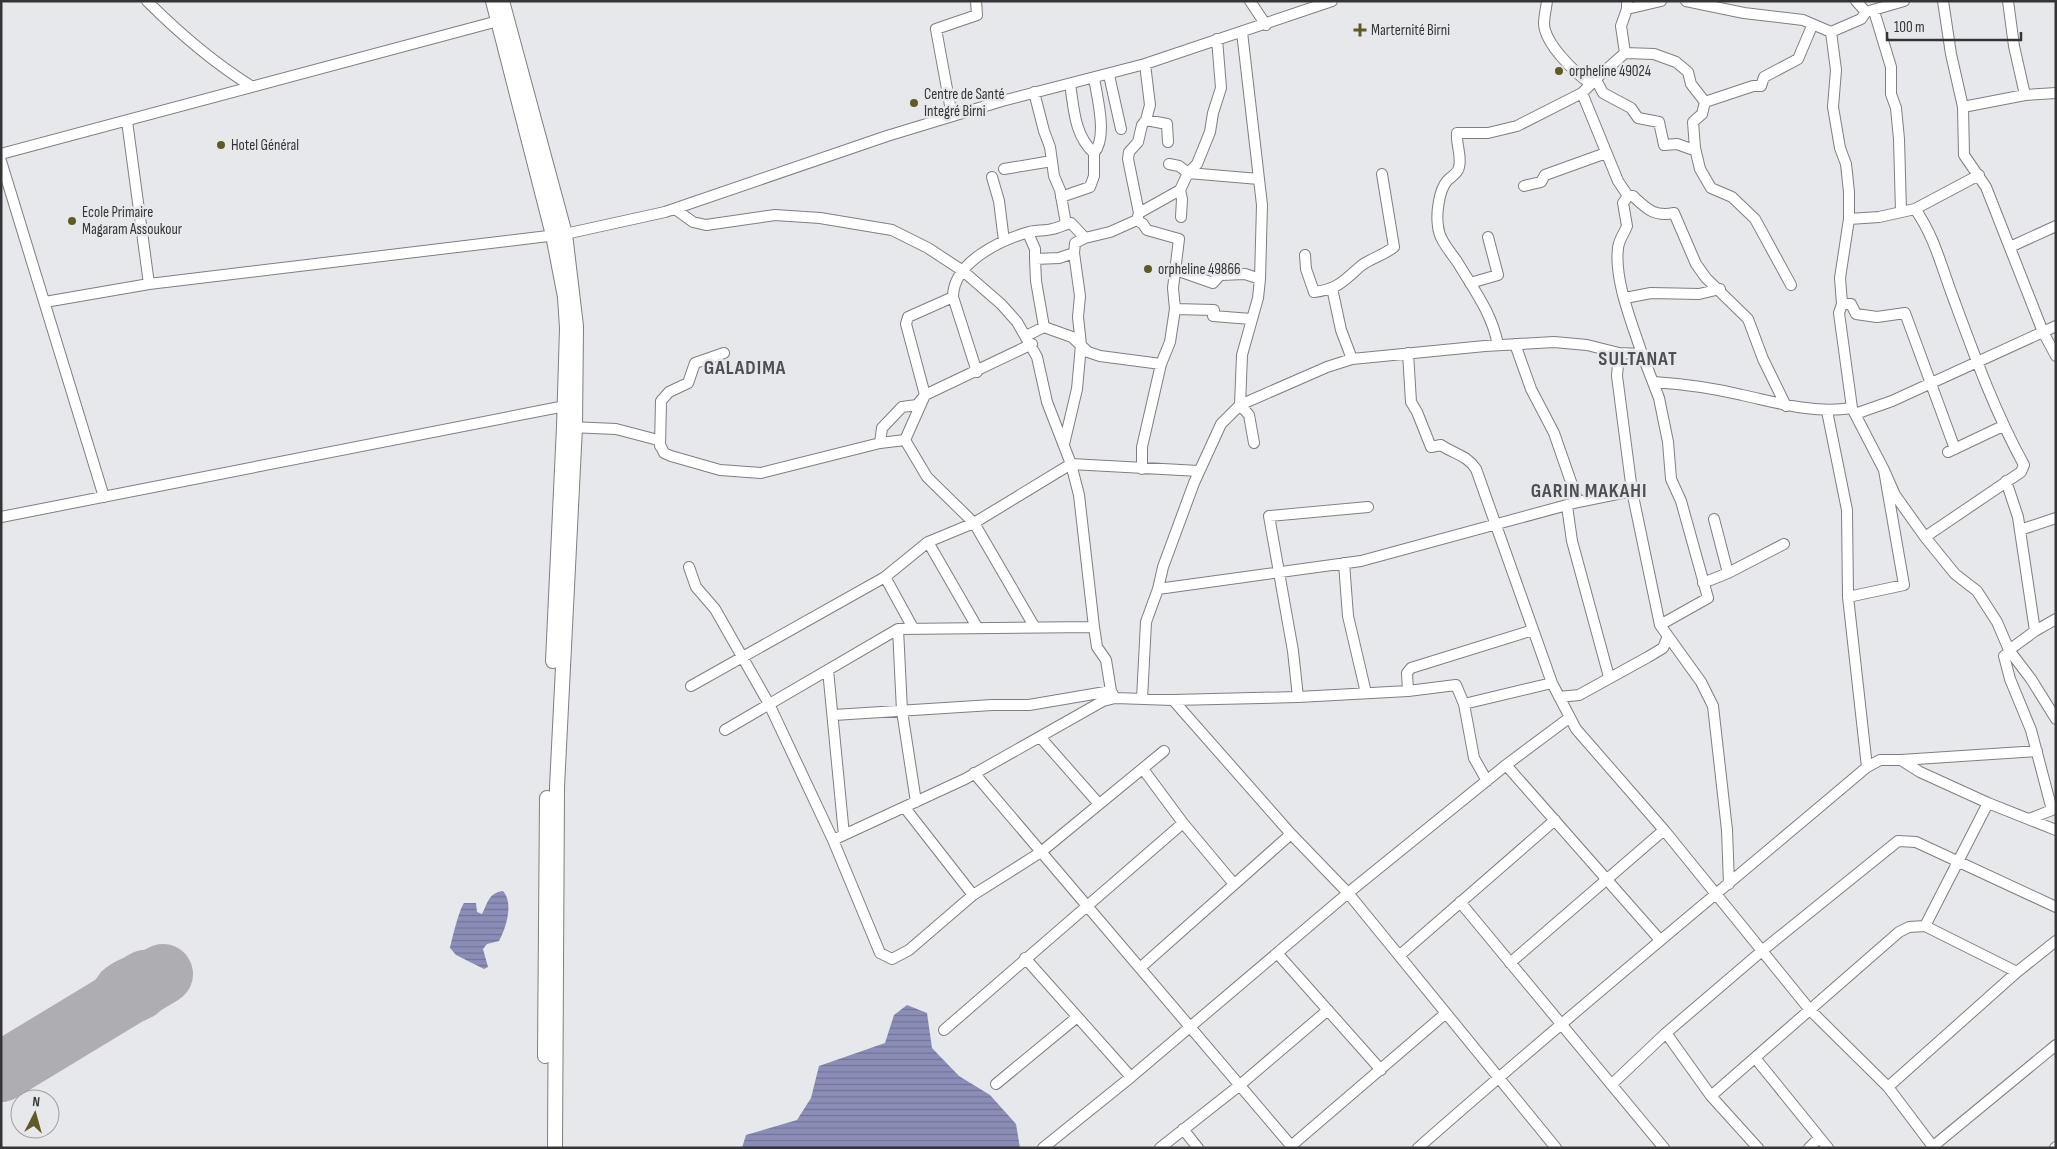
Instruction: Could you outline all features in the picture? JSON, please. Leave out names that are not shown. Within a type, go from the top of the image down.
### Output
[{"type":"highway","points":[[493,1],[559,234]]},
{"type":"highway","points":[[502,1],[559,234],[571,384],[545,871],[546,1148]]},
{"type":"highway","points":[[555,1148],[556,787],[569,427],[564,406],[571,384]]},
{"type":"street","points":[[147,1],[204,55],[251,86]]},
{"type":"street","points":[[952,116],[936,28],[977,15],[976,1]]},
{"type":"street","points":[[1250,1],[1266,24]]},
{"type":"street","points":[[45,302],[149,284],[559,234],[675,209],[952,116],[1034,92],[1109,75],[1146,64],[1332,1]]},
{"type":"street","points":[[1547,1],[1544,24],[1545,32],[1555,52],[1563,56],[1576,73],[1593,81],[1603,93],[1631,108],[1638,118],[1659,122],[1664,145],[1677,144],[1690,149],[1695,148]]},
{"type":"street","points":[[1625,53],[1621,26],[1627,5],[1661,1]]},
{"type":"street","points":[[1686,1],[1744,13],[1803,20],[1812,26],[1831,32],[1861,19],[1870,12],[1904,1]]},
{"type":"street","points":[[1856,1],[1870,12],[1891,67],[1891,94],[1896,108],[1899,139],[1901,212]]},
{"type":"street","points":[[1943,1],[1963,107],[1964,155],[1970,166],[1979,175],[2010,247],[2043,332],[2056,356]]},
{"type":"street","points":[[2008,1],[2014,46],[2025,95]]},
{"type":"street","points":[[1,154],[498,21]]},
{"type":"street","points":[[1705,102],[1753,86],[1761,86],[1764,77],[1798,59],[1812,26]]},
{"type":"street","points":[[1242,32],[1262,205],[1258,298],[1242,355],[1240,405],[1249,415],[1254,443]]},
{"type":"street","points":[[1831,32],[1836,70],[1833,107],[1840,148],[1846,164],[1849,219],[1840,278],[1842,304],[1839,314],[1853,411],[1895,495],[1925,537],[1955,574],[1977,591],[1997,622],[2010,651],[2056,719]]},
{"type":"street","points":[[1064,444],[1077,389],[1081,345],[1078,317],[1080,296],[1074,253],[1075,244],[1085,238],[1110,232],[1138,217],[1180,190],[1188,174],[1197,164],[1210,132],[1213,113],[1221,88],[1217,39]]},
{"type":"street","points":[[1498,345],[1494,326],[1484,304],[1446,248],[1437,225],[1441,194],[1446,182],[1459,169],[1460,157],[1456,145],[1457,133],[1488,133],[1517,126],[1582,93],[1625,53],[1654,54],[1676,62],[1688,72],[1691,84],[1705,102]]},
{"type":"street","points":[[1142,469],[1142,447],[1161,364],[1170,342],[1175,309],[1173,288],[1179,239],[1147,230],[1138,217],[1129,171],[1129,152],[1138,142],[1150,105],[1146,64]]},
{"type":"street","points":[[1109,75],[1121,129]]},
{"type":"street","points":[[1061,197],[1090,187],[1094,176],[1094,153],[1102,126],[1094,78]]},
{"type":"street","points":[[1070,84],[1078,132],[1082,141],[1094,153]]},
{"type":"street","points":[[1034,92],[1050,147],[1066,224]]},
{"type":"street","points":[[1582,93],[1618,181],[1628,196],[1632,196],[1660,216],[1674,213],[1696,264],[1706,278],[1720,289],[1748,319],[1762,359],[1786,406]]},
{"type":"street","points":[[1963,107],[2025,95],[2056,93]]},
{"type":"street","points":[[1705,102],[1702,114],[1693,122],[1695,148],[1700,169],[1711,188],[1732,197],[1755,219],[1791,285]]},
{"type":"street","points":[[1146,120],[1167,124],[1168,142]]},
{"type":"street","points":[[127,121],[149,284]]},
{"type":"street","points":[[1524,186],[1541,182],[1545,175],[1606,153]]},
{"type":"street","points":[[1,160],[104,497]]},
{"type":"street","points":[[1004,169],[1052,161]]},
{"type":"street","points":[[1170,164],[1179,166],[1188,174],[1260,179]]},
{"type":"street","points":[[1304,255],[1306,269],[1314,292],[1332,288],[1345,282],[1362,265],[1386,254],[1394,247],[1382,174]]},
{"type":"street","points":[[1849,219],[1879,217],[1915,209],[1979,175]]},
{"type":"street","points":[[992,177],[1004,241]]},
{"type":"street","points":[[1180,190],[1182,199],[1181,217]]},
{"type":"street","points":[[1628,196],[1623,203],[1627,226],[1621,236],[1618,249],[1625,298],[1642,354],[1654,382],[1668,442],[1671,478],[1681,501],[1707,600],[1660,625]]},
{"type":"street","points":[[675,209],[693,222],[706,225],[775,215],[820,218],[892,230],[928,248],[963,271],[1001,304],[1029,340],[1041,369],[1047,402],[1071,464],[1079,495],[1097,647],[1106,660],[1113,695]]},
{"type":"street","points":[[1915,209],[1926,226],[1937,250],[2003,426],[2024,465],[2021,472],[1925,537]]},
{"type":"street","points":[[977,372],[954,297],[954,287],[963,271],[1004,241],[1028,233],[1054,229],[1066,224],[1074,225],[1085,238]]},
{"type":"street","points":[[2010,247],[2056,226]]},
{"type":"street","points":[[1028,233],[1035,249],[1036,281],[1044,327]]},
{"type":"street","points":[[1470,283],[1498,275],[1488,237]]},
{"type":"street","points":[[1036,259],[1059,258],[1074,253]]},
{"type":"street","points":[[1176,270],[1213,283],[1220,275],[1245,274],[1260,279]]},
{"type":"street","points":[[1332,288],[1341,330],[1352,359]]},
{"type":"street","points":[[1625,298],[1651,293],[1699,294],[1720,289]]},
{"type":"street","points":[[905,440],[925,396],[906,324],[908,317],[954,297]]},
{"type":"street","points":[[1842,304],[1851,304],[1856,314],[1877,317],[1905,313],[1931,383],[1952,450],[2003,426]]},
{"type":"street","points":[[1175,309],[1214,310],[1213,316],[1252,319]]},
{"type":"street","points":[[1654,382],[1685,384],[1741,394],[1786,406],[1828,411],[1853,411],[1892,401],[2056,326]]},
{"type":"street","points":[[1044,327],[1072,337],[1088,352],[1100,356],[1161,364]]},
{"type":"street","points":[[880,443],[882,428],[902,407],[918,405],[925,396],[977,372],[1029,340],[1044,327]]},
{"type":"street","points":[[1142,699],[1146,622],[1166,559],[1199,472],[1221,424],[1240,405],[1327,367],[1352,359],[1498,345],[1554,342],[1587,344],[1619,353],[1642,354]]},
{"type":"street","points":[[1515,344],[1531,389],[1554,433],[1578,502]]},
{"type":"street","points":[[660,446],[661,401],[669,392],[688,383],[695,363],[724,353]]},
{"type":"street","points":[[1408,353],[1409,397],[1431,447],[1441,445],[1470,461],[1476,469],[1552,683],[1569,718],[1664,830],[1810,1010],[1888,1086],[1932,1147],[2056,1045]]},
{"type":"street","points":[[1619,353],[1617,376],[1632,490],[1660,625],[1701,682],[1713,706],[1727,830],[1729,884]]},
{"type":"street","points":[[1,517],[564,406]]},
{"type":"street","points":[[1828,411],[1847,510],[1848,597],[1867,767]]},
{"type":"street","points":[[569,427],[616,430],[658,440],[664,453],[672,456],[691,460],[709,467],[761,473],[880,443],[905,440]]},
{"type":"street","points":[[905,440],[927,477],[974,523],[1034,626]]},
{"type":"street","points":[[691,686],[741,656],[885,577],[928,542],[974,523],[1071,464],[1199,472]]},
{"type":"street","points":[[1848,597],[1904,585],[1884,470]]},
{"type":"street","points":[[2006,481],[2014,499],[2020,530],[2035,631]]},
{"type":"street","points":[[1158,589],[1344,563],[1383,555],[1497,526],[1578,502],[1632,490]]},
{"type":"street","points":[[1566,506],[1572,541],[1609,677]]},
{"type":"street","points":[[1298,698],[1293,651],[1269,516],[1368,507]]},
{"type":"street","points":[[1714,518],[1728,573]]},
{"type":"street","points":[[2020,530],[2056,518]]},
{"type":"street","points":[[928,542],[976,627]]},
{"type":"street","points":[[1703,583],[1728,573],[1784,544]]},
{"type":"street","points":[[1344,563],[1346,602],[1366,693]]},
{"type":"street","points":[[689,567],[696,587],[715,609],[769,704],[833,840],[880,953],[892,958],[910,950],[973,895],[1041,852],[1164,751]]},
{"type":"street","points":[[885,577],[913,628]]},
{"type":"street","points":[[2029,819],[2054,809],[2038,751],[2004,656],[2035,631],[2056,619]]},
{"type":"street","points":[[725,730],[898,629],[1034,626],[1094,627]]},
{"type":"street","points":[[898,629],[902,711],[916,802]]},
{"type":"street","points":[[1408,691],[1407,673],[1411,668],[1533,630]]},
{"type":"street","points":[[1559,697],[1579,695],[1663,648],[1668,636]]},
{"type":"street","points":[[828,670],[834,715],[844,835]]},
{"type":"street","points":[[1464,704],[1552,683]]},
{"type":"street","points":[[834,715],[992,705],[1029,705],[1113,695],[1142,699],[1172,700],[1298,698],[1408,691],[1456,685],[1464,704],[1474,758],[1487,781]]},
{"type":"street","points":[[833,840],[906,808],[974,773],[1113,695]]},
{"type":"street","points":[[1172,700],[1291,834],[1348,894],[1400,955],[1556,1148]]},
{"type":"street","points":[[1043,1148],[1131,1077],[1189,1026],[1348,894],[1506,765],[1569,718]]},
{"type":"street","points":[[1040,736],[1099,804]]},
{"type":"street","points":[[1418,1148],[1498,1077],[1660,940],[1717,895],[1867,767],[1880,760],[2038,751]]},
{"type":"street","points":[[1901,760],[1920,772],[1988,803],[2056,830]]},
{"type":"street","points":[[1506,765],[1660,940]]},
{"type":"street","points":[[1143,769],[1183,823],[1234,884]]},
{"type":"street","points":[[974,773],[1292,1147],[1446,1013]]},
{"type":"street","points":[[1925,926],[1960,862],[1988,803]]},
{"type":"street","points":[[906,808],[973,895]]},
{"type":"street","points":[[1400,955],[1555,820]]},
{"type":"street","points":[[944,1030],[1086,905],[1183,823]]},
{"type":"street","points":[[1510,963],[1609,880],[1664,830]]},
{"type":"street","points":[[1140,968],[1291,834]]},
{"type":"street","points":[[1612,1084],[1666,1033],[1762,950],[1898,841],[1916,842],[2056,907]]},
{"type":"street","points":[[1460,902],[1612,1084],[1659,1146]]},
{"type":"street","points":[[1711,1096],[1756,1059],[1899,932],[1909,928],[1925,926],[2017,972]]},
{"type":"street","points":[[1888,1086],[2017,972],[2056,942]]},
{"type":"street","points":[[1277,953],[1380,1070]]},
{"type":"street","points":[[1025,958],[1076,1018],[1131,1077]]},
{"type":"street","points":[[1160,1148],[1240,1086],[1328,1010]]},
{"type":"street","points":[[996,1084],[1076,1018]]},
{"type":"street","points":[[1666,1033],[1711,1096],[1758,1148]]},
{"type":"street","points":[[1756,1059],[1828,1148]]},
{"type":"street","points":[[1183,1129],[1198,1148]]},
{"type":"street","points":[[1809,1148],[1819,1138]]},
{"type":"water","points":[[503,891],[508,902],[508,916],[499,941],[487,944],[483,949],[488,967],[484,969],[456,955],[450,948],[452,938],[464,903],[476,903],[477,912],[482,914],[491,896]]},
{"type":"water","points":[[907,1005],[927,1013],[932,1048],[959,1076],[990,1095],[1016,1124],[1020,1148],[742,1148],[746,1135],[797,1120],[811,1098],[819,1066],[885,1043],[894,1015]]},
{"type":"taxiway","points":[[77,1026],[98,1018],[132,1012],[147,1006],[152,1002],[160,988],[161,981],[158,968],[154,964],[143,962],[114,976],[83,1022]]},
{"type":"runway","points":[[1,1072],[163,974]]},
{"type":"place","name":"Marternité Birni","points":[[1360,30]]},
{"type":"place","name":"orpheline 49024","points":[[1559,71]]},
{"type":"place","name":"Centre de Santé Integré Birni","points":[[914,103]]},
{"type":"place","name":"Hotel Général","points":[[221,145]]},
{"type":"place","name":"Ecole Primaire Magaram Assoukour","points":[[72,221]]},
{"type":"place","name":"orpheline 49866","points":[[1148,269]]},
{"type":"district","name":"SULTANAT","points":[[1638,358]]},
{"type":"district","name":"GALADIMA","points":[[745,367]]},
{"type":"district","name":"GARIN MAKAHI","points":[[1589,490]]}]
